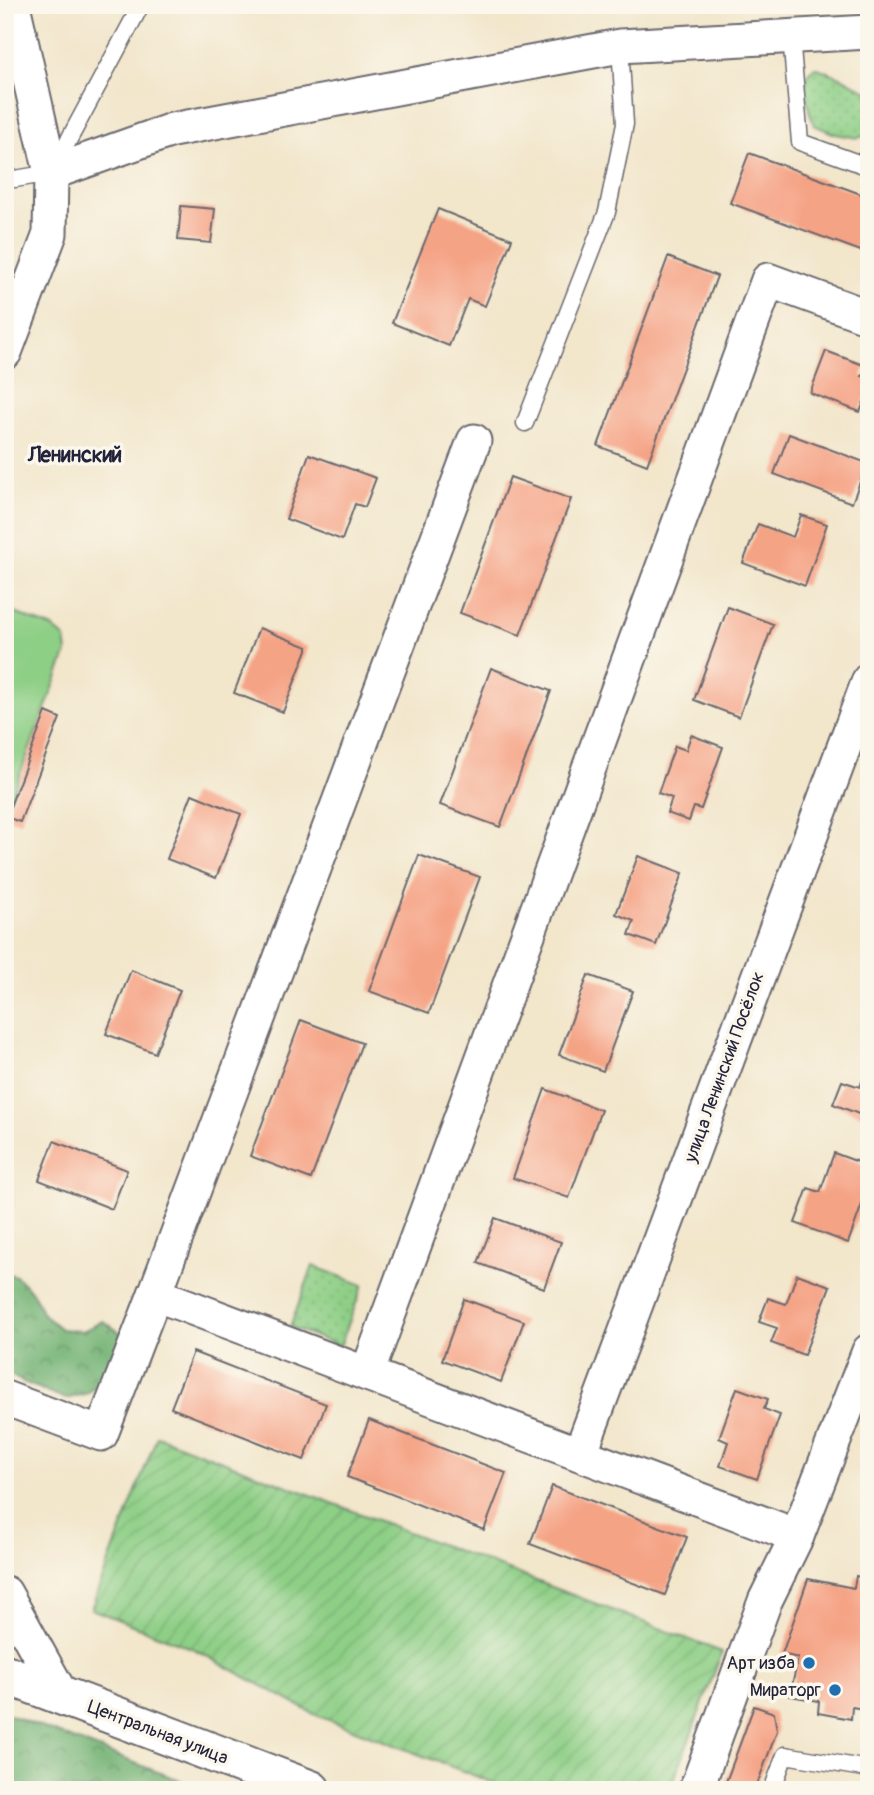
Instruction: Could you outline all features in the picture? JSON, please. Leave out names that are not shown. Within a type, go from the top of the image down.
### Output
[{"type":"main road","name":"Центральная улица","points":[[5,1674],[311,1790]]},
{"type":"street","points":[[5,352],[50,234],[51,173],[13,5]]},
{"type":"street","points":[[51,173],[172,130],[620,46],[869,32]]},
{"type":"street","points":[[366,1374],[768,280],[869,317]]},
{"type":"street","points":[[5,1398],[101,1434],[474,441]]},
{"type":"street","name":"улица Ленинский Посёлок","points":[[580,1454],[869,680]]},
{"type":"street","points":[[155,1294],[796,1536]]},
{"type":"street","points":[[695,1790],[765,1601],[796,1536],[869,1351]]},
{"type":"street","points":[[5,1593],[62,1696]]},
{"type":"lane","points":[[5,179],[51,173],[141,5]]},
{"type":"lane","points":[[791,36],[800,142],[869,167]]},
{"type":"lane","points":[[525,423],[607,212],[625,124],[620,46]]},
{"type":"lane","points":[[772,1790],[785,1755],[869,1769]]},
{"type":"green space","points":[[815,67],[869,92],[869,134],[858,138],[835,134],[814,125],[805,86],[806,79]]},
{"type":"green space","points":[[5,609],[53,628],[65,638],[67,652],[5,813]]},
{"type":"green space","points":[[313,1266],[363,1285],[340,1346],[290,1327]]},
{"type":"green space","points":[[5,1273],[16,1276],[33,1293],[43,1314],[61,1329],[83,1331],[103,1321],[121,1333],[124,1355],[88,1393],[66,1399],[5,1372]]},
{"type":"green space","points":[[157,1436],[722,1652],[670,1790],[512,1790],[316,1715],[194,1649],[91,1609]]},
{"type":"green space","points":[[5,1713],[205,1790],[5,1790]]},
{"type":"building","points":[[749,153],[869,197],[869,254],[730,203]]},
{"type":"building","points":[[181,206],[215,209],[211,243],[178,240]]},
{"type":"building","points":[[438,209],[512,239],[485,306],[468,299],[449,346],[392,323]]},
{"type":"building","points":[[668,257],[717,276],[647,465],[598,446]]},
{"type":"building","points":[[826,351],[866,366],[862,376],[869,379],[869,389],[860,412],[810,393]]},
{"type":"building","points":[[789,434],[867,463],[852,503],[774,474]]},
{"type":"building","points":[[309,454],[376,478],[365,507],[355,504],[342,540],[286,519]]},
{"type":"building","points":[[510,477],[571,499],[520,635],[460,613]]},
{"type":"building","points":[[801,515],[827,524],[805,586],[743,563],[758,524],[793,537]]},
{"type":"building","points":[[728,607],[773,624],[739,717],[694,700]]},
{"type":"building","points":[[259,628],[308,647],[283,712],[234,693]]},
{"type":"building","points":[[491,668],[551,691],[500,827],[440,805]]},
{"type":"building","points":[[46,712],[60,718],[20,822],[6,817]]},
{"type":"building","points":[[691,735],[723,747],[701,809],[694,807],[689,821],[667,813],[672,798],[658,793],[675,746],[686,750]]},
{"type":"building","points":[[192,794],[241,814],[216,878],[167,859]]},
{"type":"building","points":[[419,855],[480,877],[429,1013],[369,991]]},
{"type":"building","points":[[638,856],[683,873],[656,945],[629,935],[634,921],[616,914]]},
{"type":"building","points":[[131,970],[180,990],[155,1053],[106,1034]]},
{"type":"building","points":[[588,975],[633,991],[603,1071],[559,1055]]},
{"type":"building","points":[[301,1020],[362,1043],[311,1179],[250,1156]]},
{"type":"building","points":[[869,1063],[869,1118],[833,1104],[842,1081],[860,1087]]},
{"type":"building","points":[[545,1089],[601,1110],[569,1198],[513,1178]]},
{"type":"building","points":[[54,1141],[127,1170],[112,1209],[39,1180]]},
{"type":"building","points":[[834,1153],[869,1166],[869,1185],[848,1243],[795,1223],[808,1188],[820,1192]]},
{"type":"building","points":[[495,1218],[561,1242],[544,1288],[478,1263]]},
{"type":"building","points":[[797,1274],[830,1286],[804,1355],[771,1343],[777,1328],[759,1322],[768,1298],[786,1304]]},
{"type":"building","points":[[464,1299],[524,1321],[501,1382],[442,1360]]},
{"type":"building","points":[[193,1352],[326,1404],[304,1460],[171,1408]]},
{"type":"building","points":[[737,1388],[768,1399],[764,1409],[780,1415],[757,1479],[720,1466],[728,1442],[719,1438]]},
{"type":"building","points":[[369,1420],[506,1473],[484,1530],[347,1477]]},
{"type":"building","points":[[552,1486],[687,1537],[665,1595],[530,1544]]},
{"type":"building","points":[[856,1576],[869,1579],[869,1710],[852,1707],[851,1719],[818,1713],[819,1701],[790,1696],[798,1658],[782,1654],[808,1579],[854,1588]]},
{"type":"building","points":[[754,1706],[774,1713],[777,1731],[755,1790],[723,1790]]},
{"type":"place","name":"Арт изба","points":[[809,1663]]},
{"type":"place","name":"Мираторг","points":[[835,1690]]},
{"type":"district","name":"Ленинский","points":[[75,455]]}]
